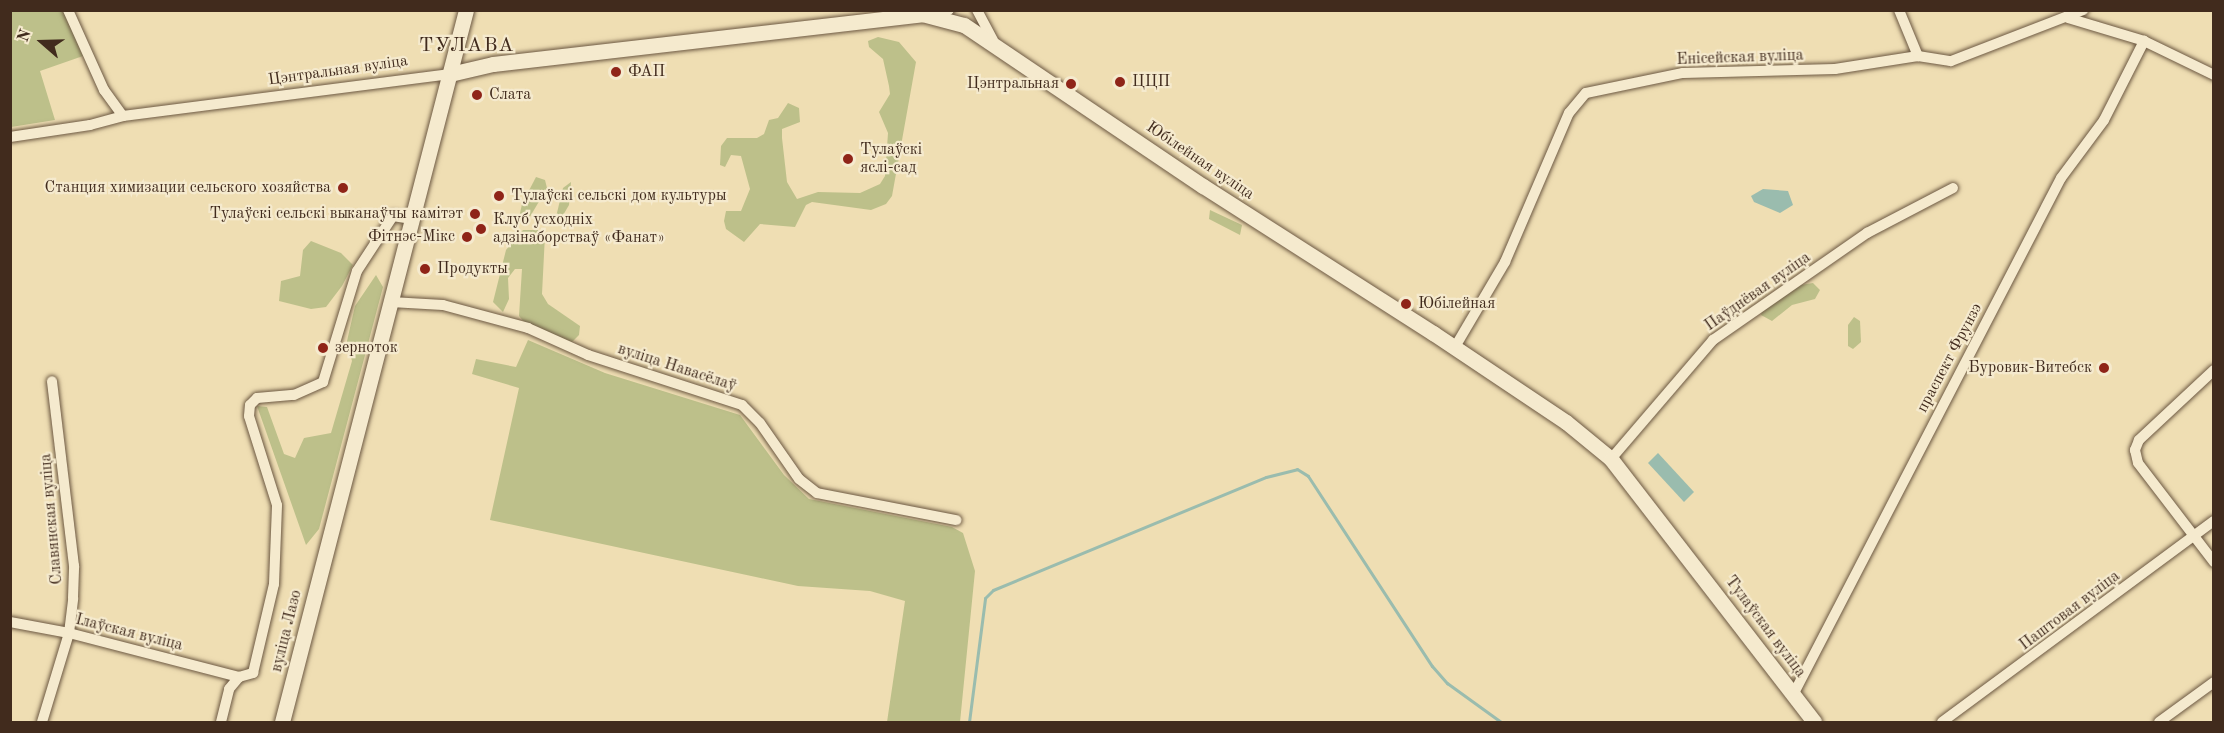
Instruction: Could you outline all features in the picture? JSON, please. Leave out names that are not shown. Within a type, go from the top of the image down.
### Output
[{"type":"main road","name":"вуліца Лазо","points":[[282,723],[466,10]]},
{"type":"main road","name":"Цэнтральная вуліца","points":[[450,75],[493,64],[922,14]]},
{"type":"main road","name":"Юбілейная вуліца","points":[[922,14],[951,20],[995,43],[1203,186],[1455,347],[1566,422],[1611,459]]},
{"type":"main road","name":"Тулаўская вуліца","points":[[1611,459],[1687,552],[1814,723]]},
{"type":"street","points":[[68,10],[104,90],[123,116]]},
{"type":"street","name":"Цэнтральная вуліца","points":[[922,14],[949,10]]},
{"type":"street","points":[[977,10],[995,43]]},
{"type":"street","points":[[1899,10],[1918,56]]},
{"type":"street","name":"Енісейская вуліца","points":[[1455,347],[1505,261],[1569,113],[1586,93],[1683,73],[1835,69],[1918,56],[1951,61],[2066,14],[2083,10]]},
{"type":"street","points":[[2066,14],[2144,41],[2214,75]]},
{"type":"street","name":"праспект Фрунзэ","points":[[1793,695],[2061,178],[2104,120],[2144,41]]},
{"type":"street","name":"Цэнтральная вуліца","points":[[10,137],[90,125],[123,116],[450,75]]},
{"type":"street","name":"Паўднёвая вуліца","points":[[1611,459],[1713,340],[1867,233],[1953,188]]},
{"type":"street","points":[[221,723],[229,689],[239,677],[253,673],[274,584],[277,505],[249,416],[250,405],[257,398],[294,395],[323,382],[357,271],[393,216],[412,219]]},
{"type":"street","name":"вуліца Навасёлаў","points":[[391,302],[443,305],[528,328],[588,355],[742,405],[799,479],[817,493],[956,520]]},
{"type":"street","points":[[2214,370],[2139,440],[2135,450],[2138,463],[2214,562]]},
{"type":"street","name":"Славянская вуліца","points":[[42,723],[69,633],[74,566],[52,381]]},
{"type":"street","name":"Паштовая вуліца","points":[[1942,723],[2214,521]]},
{"type":"street","name":"Ілаўская вуліца","points":[[10,622],[69,633],[239,677]]},
{"type":"street","points":[[2159,723],[2214,682]]},
{"type":"green space","points":[[11,11],[63,11],[83,56],[40,71],[55,120],[11,127]]},
{"type":"green space","points":[[878,37],[899,42],[916,62],[892,196],[886,204],[871,210],[812,202],[806,205],[795,227],[760,224],[744,242],[726,229],[724,221],[726,211],[741,211],[750,189],[741,156],[731,155],[725,167],[720,165],[721,146],[727,138],[757,138],[764,134],[769,120],[778,118],[788,103],[799,108],[800,122],[782,129],[787,182],[797,199],[818,192],[860,193],[880,184],[885,176],[888,133],[879,112],[890,94],[883,59],[869,47],[868,41]]},
{"type":"green space","points":[[536,177],[545,180],[547,188],[528,220],[522,221],[519,218],[522,204]]},
{"type":"green space","points":[[571,182],[569,205],[559,222],[556,217],[563,188]]},
{"type":"green space","points":[[1210,210],[1242,225],[1240,235],[1209,219]]},
{"type":"green space","points":[[523,230],[538,230],[545,235],[542,294],[548,304],[580,326],[579,335],[572,342],[526,324],[519,316],[522,269],[515,269],[508,278],[509,299],[503,312],[493,302],[506,250]]},
{"type":"green space","points":[[311,241],[341,253],[353,265],[342,286],[326,307],[311,309],[279,301],[281,281],[300,276],[303,250]]},
{"type":"green space","points":[[376,275],[383,287],[319,529],[306,545],[257,406],[267,407],[284,454],[295,458],[304,438],[331,433],[352,361],[347,341],[355,306]]},
{"type":"green space","points":[[1813,283],[1820,290],[1815,299],[1792,305],[1772,321],[1761,315],[1763,306],[1795,286]]},
{"type":"green space","points":[[1854,317],[1860,321],[1861,342],[1853,349],[1848,346],[1848,325]]},
{"type":"green space","points":[[528,340],[605,373],[740,415],[784,475],[809,499],[952,527],[963,533],[975,571],[960,722],[887,722],[905,601],[870,591],[798,586],[490,520],[519,388],[472,374],[476,359],[516,367]]},
{"type":"shaded area","points":[[1763,189],[1788,191],[1793,205],[1780,213],[1754,202],[1751,196]]},
{"type":"shaded area","points":[[1658,453],[1694,492],[1684,502],[1648,463]]},
{"type":"waterway","points":[[969,722],[985,598],[993,590],[1266,477],[1297,469],[1308,476],[1432,666],[1447,683],[1501,722]]},
{"type":"place","name":"ФАП","points":[[616,72]]},
{"type":"place","name":"ЦЦП","points":[[1120,82]]},
{"type":"place","name":"Цэнтральная","points":[[1071,84]]},
{"type":"place","name":"Слата","points":[[477,95]]},
{"type":"place","name":"Тулаўскі яслі-сад","points":[[848,159]]},
{"type":"place","name":"Станция химизации сельского хозяйства","points":[[343,188]]},
{"type":"place","name":"Тулаўскі сельскі дом культуры","points":[[499,196]]},
{"type":"place","name":"Тулаўскі сельскі выканаўчы камітэт","points":[[475,214]]},
{"type":"place","name":"Клуб усходніх адзінаборстваў «Фанат»","points":[[481,229]]},
{"type":"place","name":"Фітнэс-Мікс","points":[[467,237]]},
{"type":"place","name":"Продукты","points":[[425,269]]},
{"type":"place","name":"Юбілейная","points":[[1406,304]]},
{"type":"place","name":"зерноток","points":[[323,348]]},
{"type":"place","name":"Буровик-Витебск","points":[[2104,368]]},
{"type":"district","name":"ТУЛАВА","points":[[467,46]]}]
